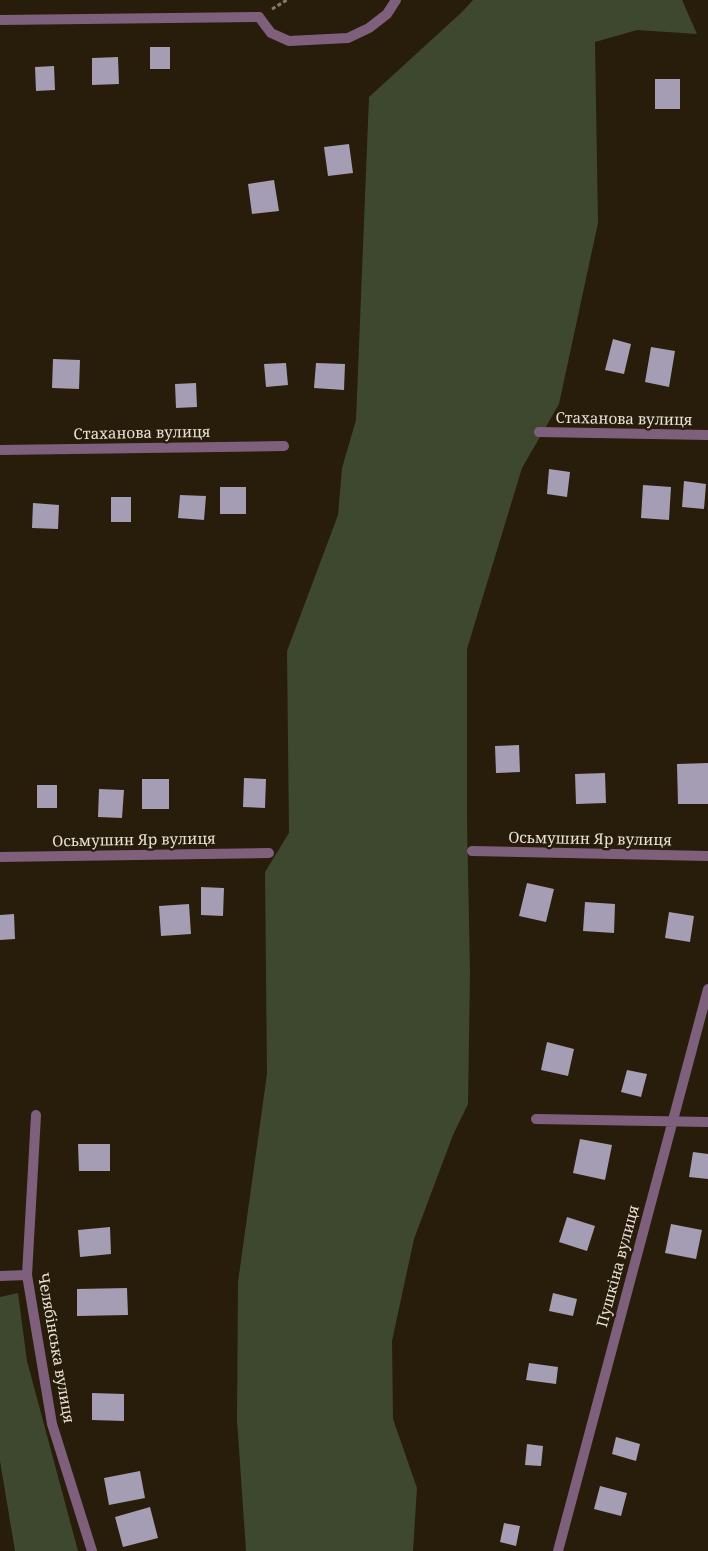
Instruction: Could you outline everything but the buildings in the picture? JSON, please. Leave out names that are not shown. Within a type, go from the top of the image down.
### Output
[{"type":"street","points":[[0,20],[259,17],[271,33],[289,41],[348,38],[369,28],[387,14],[396,0]]},
{"type":"street","name":"Стаханова вулиця","points":[[539,432],[708,435]]},
{"type":"street","name":"Стаханова вулиця","points":[[0,450],[284,446]]},
{"type":"street","name":"Осьмушин Яр вулиця","points":[[472,851],[708,856]]},
{"type":"street","name":"Осьмушин Яр вулиця","points":[[0,857],[269,853]]},
{"type":"street","name":"Пушкіна вулиця","points":[[558,1551],[708,989]]},
{"type":"street","name":"Челябінська вулиця","points":[[36,1115],[27,1275],[52,1424],[92,1551]]},
{"type":"street","points":[[536,1119],[708,1122]]},
{"type":"street","points":[[0,1276],[27,1275]]},
{"type":"green space","points":[[473,0],[682,0],[697,34],[637,30],[595,42],[598,223],[559,404],[522,468],[467,649],[467,820],[470,973],[468,1104],[453,1135],[414,1239],[392,1341],[393,1419],[417,1488],[413,1551],[246,1551],[237,1420],[238,1282],[267,1074],[265,872],[289,833],[287,651],[338,515],[342,468],[356,420],[369,97]]},
{"type":"green space","points":[[18,1293],[27,1361],[78,1551],[15,1551],[0,1461],[0,1297]]}]
